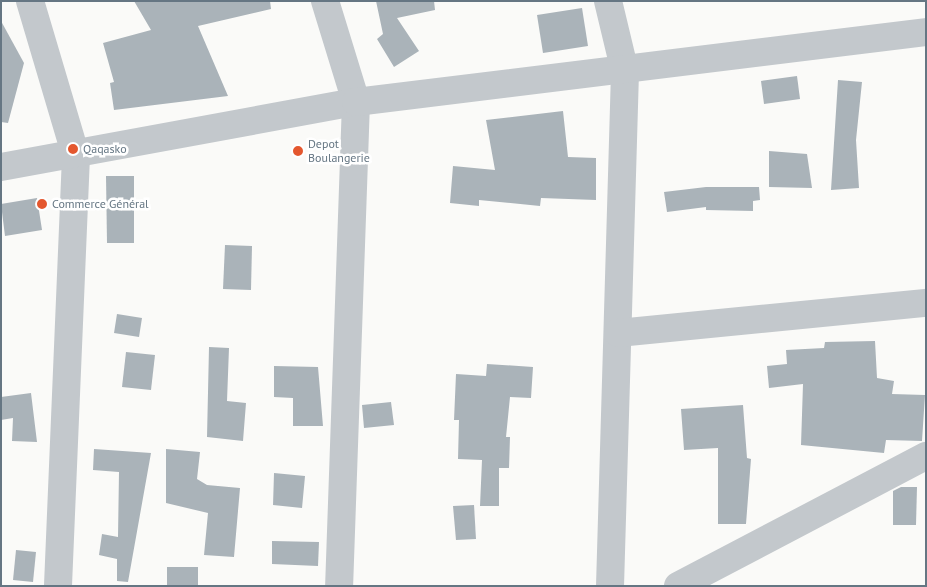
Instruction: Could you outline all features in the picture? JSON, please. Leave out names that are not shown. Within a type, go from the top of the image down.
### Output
[{"type":"street","points":[[30,1],[76,156],[58,586]]},
{"type":"street","points":[[325,1],[356,102],[339,586]]},
{"type":"street","points":[[608,1],[625,72],[610,586]]},
{"type":"street","points":[[1,168],[76,156],[356,102],[625,72],[926,32]]},
{"type":"street","points":[[618,333],[926,303]]},
{"type":"street","points":[[678,586],[926,456]]},
{"type":"building","points":[[134,1],[270,1],[271,9],[198,26],[228,96],[114,110],[110,83],[114,82],[103,43],[151,30]]},
{"type":"building","points":[[376,1],[434,1],[435,10],[397,18],[419,51],[394,67],[377,39],[383,34]]},
{"type":"building","points":[[582,8],[588,46],[543,53],[537,15]]},
{"type":"building","points":[[1,21],[24,63],[8,123],[1,122]]},
{"type":"building","points":[[797,76],[800,99],[764,104],[761,81]]},
{"type":"building","points":[[838,80],[862,82],[856,140],[859,188],[831,190]]},
{"type":"building","points":[[563,111],[568,157],[596,158],[596,200],[541,198],[540,206],[479,200],[479,206],[450,203],[453,166],[495,170],[486,120]]},
{"type":"building","points":[[769,151],[807,154],[812,188],[769,187]]},
{"type":"building","points":[[106,176],[134,176],[134,243],[107,243]]},
{"type":"building","points":[[706,187],[759,187],[760,200],[753,201],[753,211],[706,210],[706,207],[667,212],[664,192]]},
{"type":"building","points":[[37,198],[42,230],[5,236],[1,204]]},
{"type":"building","points":[[225,245],[252,246],[251,290],[223,289]]},
{"type":"building","points":[[117,314],[142,318],[139,337],[114,333]]},
{"type":"building","points":[[875,341],[877,378],[894,381],[892,394],[925,395],[922,441],[886,440],[884,453],[801,445],[803,384],[769,388],[767,366],[787,364],[786,350],[824,348],[825,342]]},
{"type":"building","points":[[209,347],[229,348],[227,401],[246,403],[243,441],[207,437]]},
{"type":"building","points":[[126,352],[155,355],[151,390],[122,387]]},
{"type":"building","points":[[487,364],[533,367],[531,398],[510,397],[506,437],[510,437],[509,468],[499,468],[499,506],[480,506],[482,460],[458,459],[459,420],[454,420],[456,374],[486,376]]},
{"type":"building","points":[[274,366],[318,367],[323,426],[293,426],[293,398],[274,397]]},
{"type":"building","points":[[31,393],[37,442],[12,441],[13,418],[1,420],[1,397]]},
{"type":"building","points":[[391,402],[394,425],[364,428],[362,405]]},
{"type":"building","points":[[743,405],[747,458],[751,459],[746,524],[718,524],[718,448],[684,450],[681,409]]},
{"type":"building","points":[[94,449],[151,453],[128,582],[117,581],[117,559],[99,555],[102,534],[118,537],[119,472],[93,470]]},
{"type":"building","points":[[166,449],[200,452],[197,479],[207,485],[240,488],[234,557],[204,555],[208,513],[166,503]]},
{"type":"building","points":[[274,473],[305,476],[302,508],[273,505]]},
{"type":"building","points":[[901,487],[917,487],[916,525],[893,525],[893,491]]},
{"type":"building","points":[[474,505],[476,539],[456,540],[453,506]]},
{"type":"building","points":[[272,541],[319,542],[318,566],[272,564]]},
{"type":"building","points":[[16,550],[36,552],[33,582],[13,580]]},
{"type":"building","points":[[167,567],[198,567],[198,586],[167,586]]},
{"type":"place","name":"Qaqasko","points":[[73,149]]},
{"type":"place","name":"Depot Boulangerie","points":[[298,151]]},
{"type":"place","name":"Commerce Général","points":[[42,204]]}]
